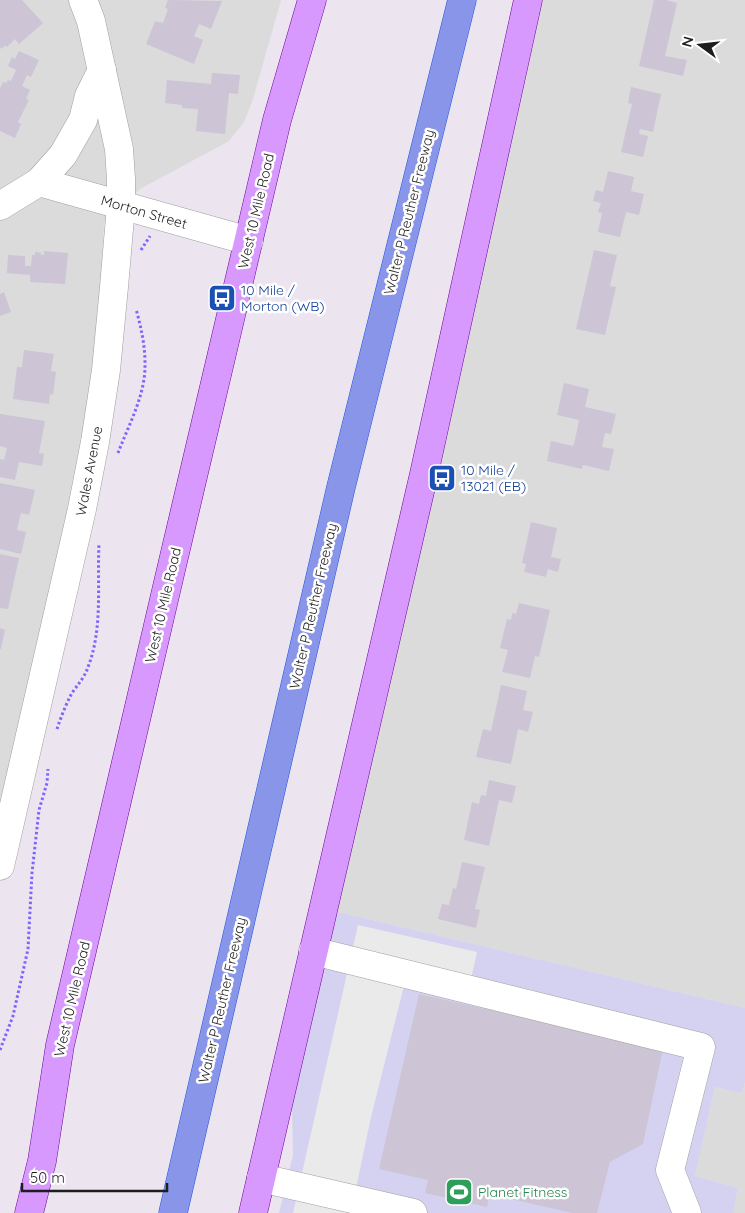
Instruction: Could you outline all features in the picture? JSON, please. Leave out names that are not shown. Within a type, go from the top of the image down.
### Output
[{"type":"highway","name":"Walter P Reuther Freeway","points":[[173,1213],[341,486],[462,0]]},
{"type":"main road","name":"West 10 Mile Road","points":[[29,1213],[42,1161],[60,1045],[277,120],[312,0]]},
{"type":"main road","points":[[253,1213],[312,951],[420,492],[528,0]]},
{"type":"main road","points":[[42,1161],[44,1213]]},
{"type":"street","name":"Wales Avenue","points":[[0,866],[66,582],[95,442],[106,370],[122,179],[102,70],[91,21],[83,0]]},
{"type":"street","points":[[0,206],[39,182],[63,155],[73,140],[82,120],[89,96],[102,70]]},
{"type":"street","name":"Morton Street","points":[[39,182],[249,241]]},
{"type":"street","points":[[312,951],[700,1047],[670,1170],[686,1213]]},
{"type":"street","points":[[261,1178],[413,1213]]},
{"type":"path","points":[[139,255],[153,230]]},
{"type":"path","points":[[116,461],[142,390],[145,364],[142,334],[136,307]]},
{"type":"path","points":[[55,736],[72,694],[83,679],[89,666],[99,609],[100,542]]},
{"type":"path","points":[[0,1050],[14,1016],[28,948],[39,810],[49,763]]},
{"type":"shaded area","points":[[0,0],[281,0],[253,99],[244,122],[229,141],[140,189],[104,224],[101,282],[91,387],[79,465],[0,816]]},
{"type":"shaded area","points":[[538,0],[745,0],[745,1008],[334,911]]},
{"type":"shaded area","points":[[334,911],[745,1008],[745,1082],[742,1093],[715,1087],[695,1176],[738,1188],[733,1213],[279,1213],[293,1155],[292,1107]]},
{"type":"shaded area","points":[[358,925],[477,952],[467,998],[404,986],[371,1117],[351,1212],[353,1213],[293,1213]]},
{"type":"shaded area","points":[[745,1082],[745,1213],[733,1213],[738,1188],[695,1176],[715,1087],[742,1093]]},
{"type":"building","points":[[0,0],[22,0],[43,23],[19,44],[15,39],[2,49],[0,47]]},
{"type":"building","points":[[168,0],[222,1],[211,29],[199,24],[194,36],[203,40],[194,64],[146,44],[155,21],[163,23],[168,9],[165,8]]},
{"type":"building","points":[[654,0],[666,0],[677,3],[665,56],[687,60],[683,76],[639,66]]},
{"type":"building","points":[[19,51],[39,60],[31,77],[27,75],[22,86],[30,90],[26,99],[29,100],[18,122],[21,124],[15,138],[0,131],[0,88],[3,82],[11,81],[16,70],[8,66],[12,57],[15,59]]},
{"type":"building","points":[[212,73],[240,75],[238,94],[229,93],[225,134],[196,131],[198,109],[182,108],[182,105],[165,103],[167,80],[211,84]]},
{"type":"building","points":[[631,87],[661,94],[653,132],[640,129],[639,134],[648,136],[643,157],[621,152],[632,104],[628,103]]},
{"type":"building","points":[[608,171],[634,177],[631,191],[644,194],[639,215],[626,212],[620,237],[598,232],[602,213],[598,212],[601,203],[593,201],[596,190],[603,192]]},
{"type":"building","points":[[594,250],[617,255],[610,286],[616,287],[605,335],[576,329]]},
{"type":"building","points":[[44,251],[68,253],[65,284],[30,282],[30,275],[7,273],[8,255],[25,256],[25,266],[31,266],[32,255],[35,255],[35,252],[44,255]]},
{"type":"building","points":[[4,292],[11,312],[0,316],[0,294]]},
{"type":"building","points":[[24,350],[54,354],[51,371],[56,372],[53,395],[50,394],[49,404],[13,399],[17,367],[22,367]]},
{"type":"building","points":[[564,383],[589,389],[585,407],[616,414],[611,434],[605,433],[602,447],[614,449],[609,471],[583,465],[582,469],[547,461],[551,441],[573,446],[575,440],[579,420],[557,415]]},
{"type":"building","points":[[0,414],[45,421],[39,453],[44,454],[42,466],[19,462],[15,480],[0,477],[0,459],[4,460],[7,448],[0,446]]},
{"type":"building","points":[[0,483],[35,490],[29,515],[21,513],[17,530],[26,532],[21,554],[0,549]]},
{"type":"building","points":[[531,522],[557,528],[551,557],[561,559],[558,572],[548,569],[546,577],[524,572],[526,564],[522,563]]},
{"type":"building","points":[[0,554],[19,558],[8,609],[0,608]]},
{"type":"building","points":[[519,603],[550,610],[539,657],[535,656],[530,678],[502,672],[508,650],[500,648],[507,619],[511,620],[512,613],[516,614]]},
{"type":"building","points":[[0,628],[5,630],[1,649],[0,649]]},
{"type":"building","points":[[501,685],[527,691],[523,710],[533,712],[528,732],[518,729],[511,764],[476,757],[483,729],[491,731]]},
{"type":"building","points":[[489,780],[516,786],[512,803],[499,800],[489,846],[464,840],[472,802],[479,804],[481,795],[486,796]]},
{"type":"building","points":[[462,862],[485,867],[475,909],[480,910],[476,928],[438,919],[442,904],[449,905],[453,888],[456,889]]},
{"type":"building","points":[[419,994],[663,1049],[643,1144],[610,1162],[597,1213],[572,1213],[490,1194],[487,1207],[425,1193],[428,1180],[379,1169]]},
{"type":"place","name":"10 Mile / Morton (WB)","points":[[222,298]]},
{"type":"place","name":"10 Mile / 13021 (EB)","points":[[442,478]]},
{"type":"place","name":"Planet Fitness","points":[[459,1192]]}]
